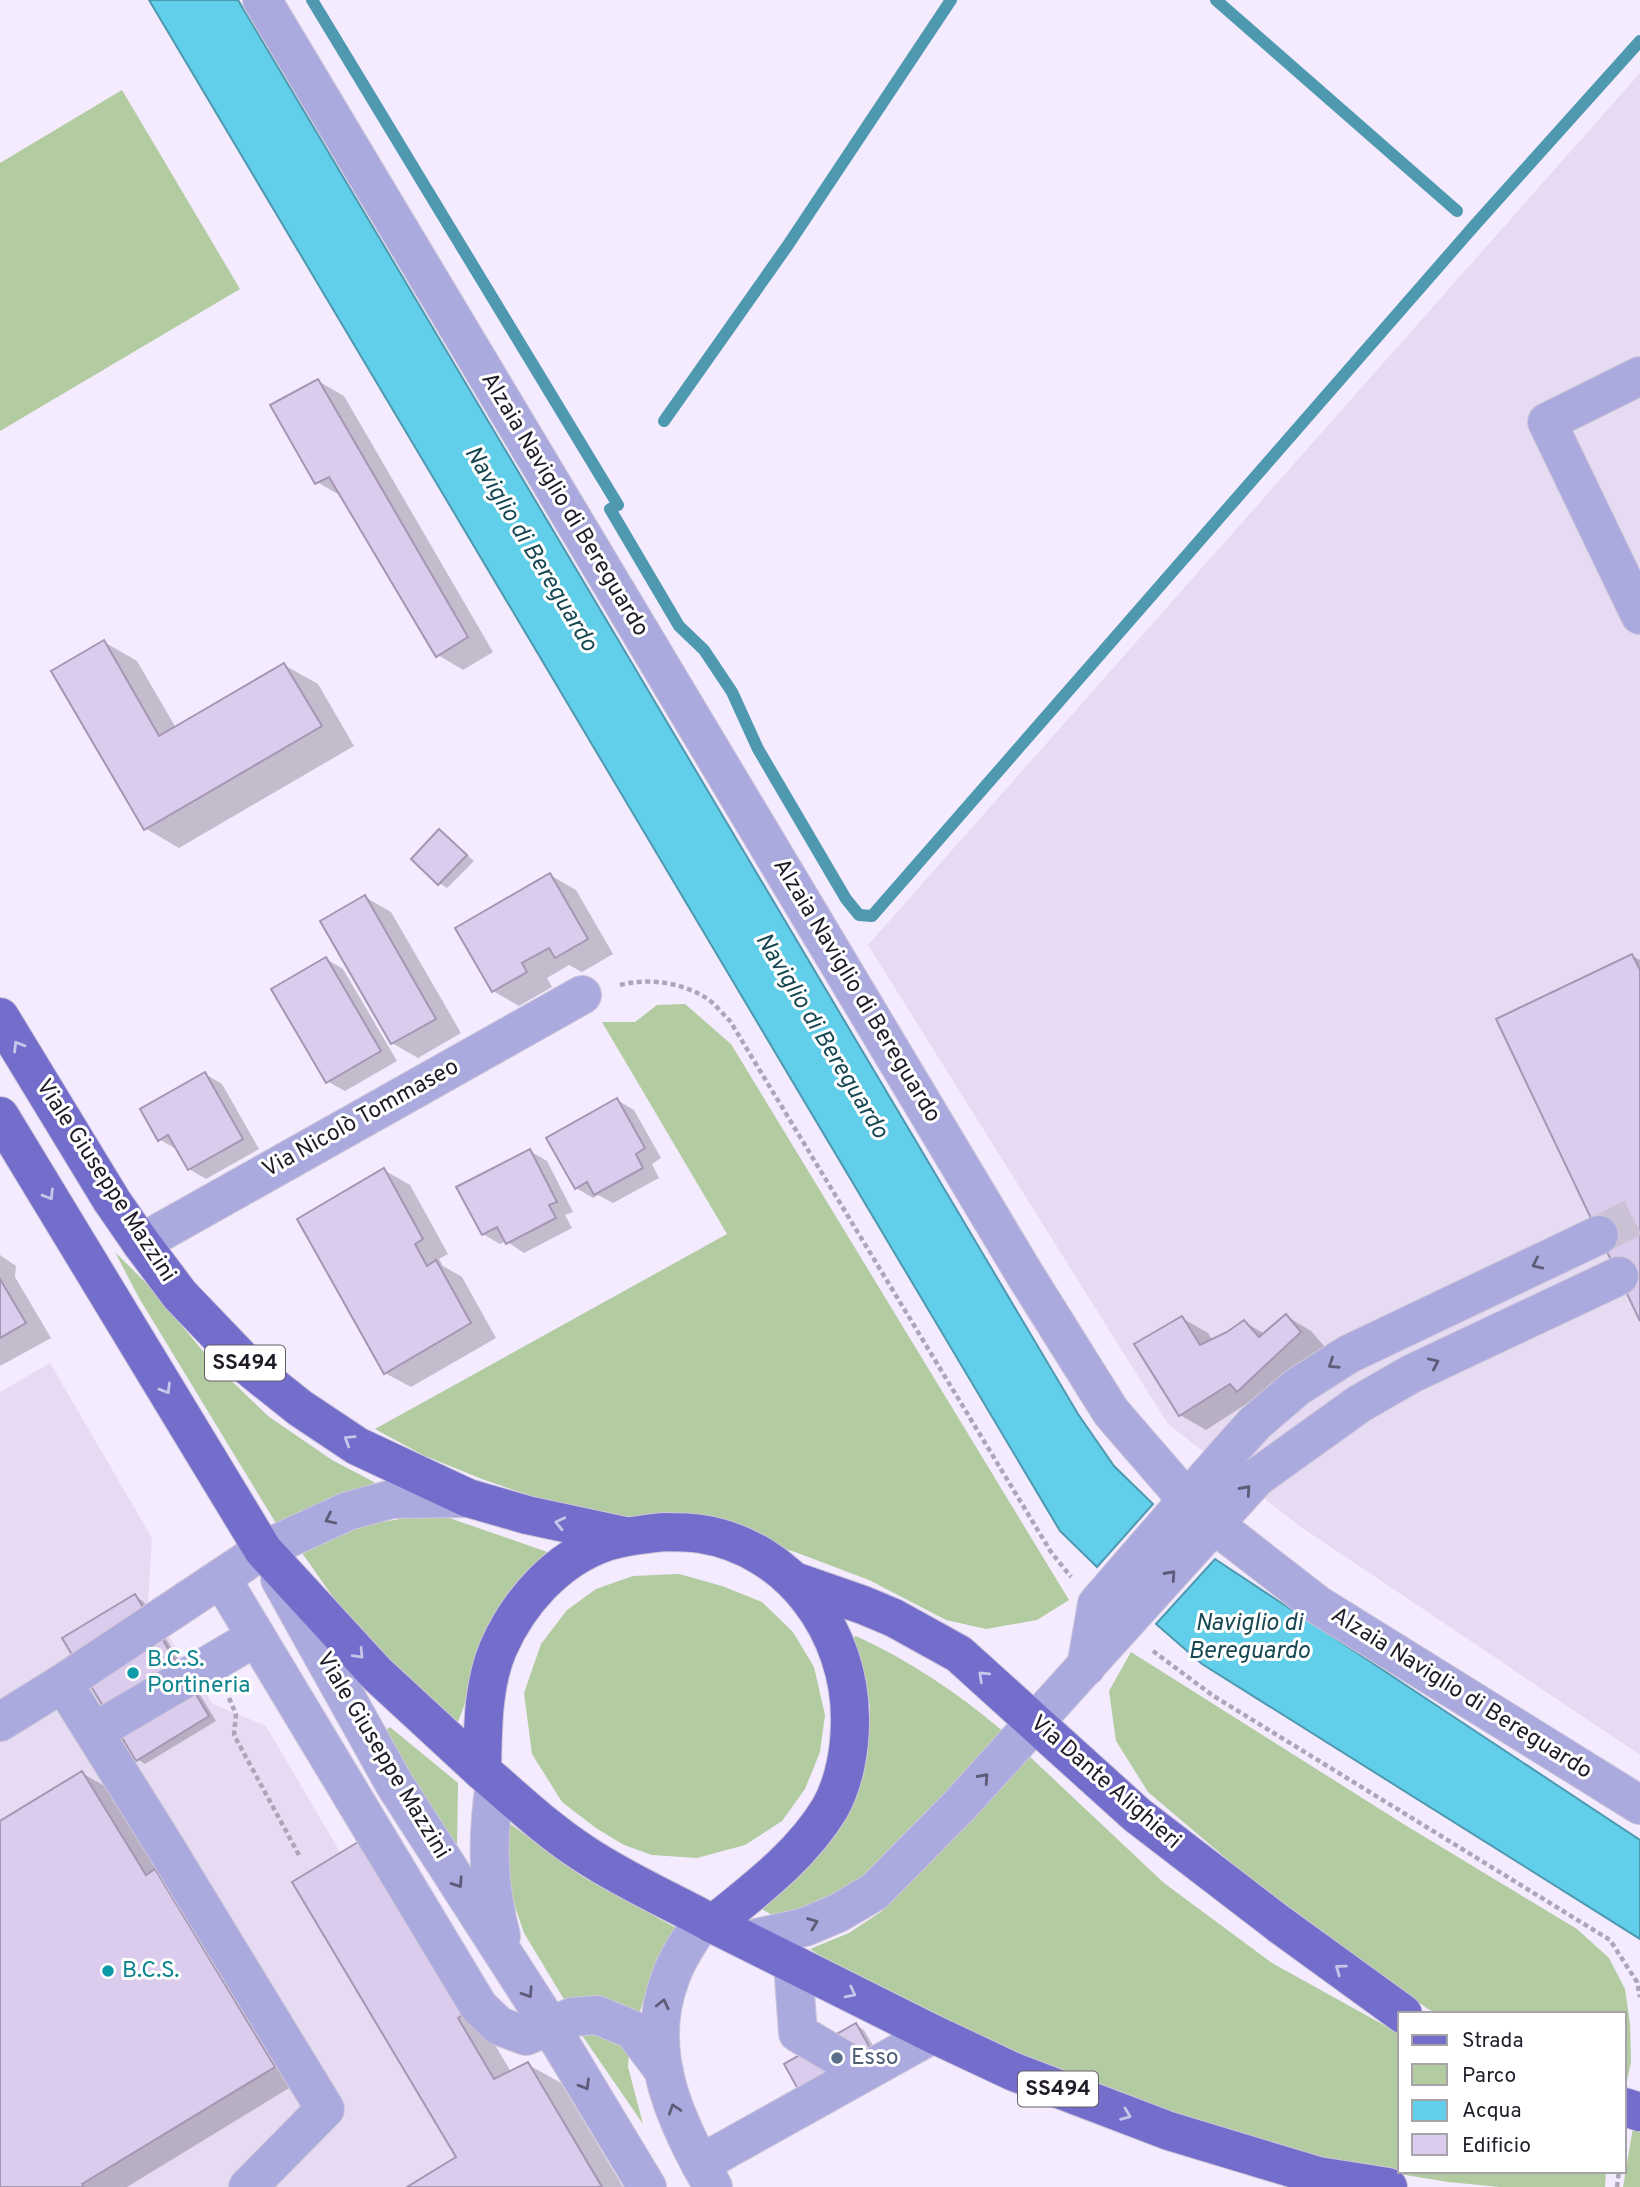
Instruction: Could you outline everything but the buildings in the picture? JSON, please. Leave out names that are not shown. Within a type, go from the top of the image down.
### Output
[{"type":"main road","name":"Viale Giuseppe Mazzini","points":[[0,1017],[141,1243],[188,1304],[250,1368],[300,1408],[357,1446],[468,1498],[527,1515],[627,1536]]},
{"type":"main road","name":"Viale Giuseppe Mazzini","points":[[0,1116],[12,1152],[263,1550],[377,1674],[489,1777],[545,1826],[584,1854],[625,1880],[721,1928],[808,1840],[831,1806],[844,1770],[850,1733],[850,1696],[844,1664],[832,1634],[815,1606],[794,1581],[748,1550],[701,1534],[664,1532],[627,1536],[586,1551],[555,1571],[526,1600],[498,1650],[488,1689],[483,1731],[489,1777]]},
{"type":"main road","name":"Via Dante Alighieri","points":[[794,1581],[884,1613],[959,1654],[1137,1815],[1279,1924],[1400,2012]]},
{"type":"main road","name":"SS494","points":[[721,1928],[1014,2072],[1168,2131],[1318,2176],[1388,2187]]},
{"type":"street","name":"Alzaia Naviglio di Bereguardo","points":[[262,0],[1032,1285],[1111,1412],[1194,1522],[1318,1605],[1640,1805]]},
{"type":"street","points":[[1640,376],[1547,422],[1640,615]]},
{"type":"street","name":"Via Nicolò Tommaseo","points":[[141,1243],[582,995]]},
{"type":"street","points":[[721,1928],[805,1927],[838,1913],[874,1892],[960,1805],[1086,1667],[1118,1606],[1194,1522],[1255,1423],[1307,1381],[1349,1354],[1598,1235]]},
{"type":"street","points":[[1194,1522],[1359,1404],[1410,1374],[1619,1276]]},
{"type":"street","points":[[0,1722],[263,1550],[348,1511],[392,1499],[468,1498]]},
{"type":"street","name":"Viale Giuseppe Mazzini","points":[[263,1550],[395,1785],[550,2026],[648,2187]]},
{"type":"street","points":[[221,1578],[479,2007],[499,2026],[526,2036],[572,2017],[597,2015],[633,2030],[664,2071]]},
{"type":"street","points":[[94,1732],[256,1637]]},
{"type":"street","points":[[63,1683],[325,2109],[248,2187]]},
{"type":"street","name":"Viale Giuseppe Mazzini","points":[[489,1777],[489,1867],[494,1908],[506,1959]]},
{"type":"street","name":"Viale Giuseppe Mazzini","points":[[707,2175],[678,2122],[658,2036],[661,2007],[670,1977],[721,1928]]},
{"type":"street","points":[[793,1964],[798,2033],[864,2072]]},
{"type":"street","points":[[707,2175],[864,2072],[933,2034]]},
{"type":"path","points":[[582,995],[632,982],[675,984],[703,995],[730,1021],[1051,1552],[1118,1606],[1212,1695],[1610,1940],[1637,1982],[1640,1997]]},
{"type":"path","points":[[212,1662],[236,1714],[234,1735],[299,1855]]},
{"type":"shaded area","points":[[1640,73],[1640,1755],[1301,1527],[1168,1424],[868,945]]},
{"type":"shaded area","points":[[50,1363],[152,1538],[148,1604],[213,1704],[266,1726],[340,1852],[358,1842],[493,2078],[528,2062],[604,2187],[0,2187],[0,1392]]},
{"type":"green space","points":[[122,90],[240,289],[0,431],[0,163]]},
{"type":"green space","points":[[685,1004],[731,1044],[1069,1600],[1037,1620],[986,1629],[946,1620],[869,1580],[795,1552],[731,1534],[566,1508],[423,1455],[375,1429],[727,1234],[602,1022],[635,1022],[657,1005]]},
{"type":"green space","points":[[115,1252],[150,1287],[211,1361],[268,1416],[332,1460],[374,1482],[371,1491],[277,1525],[139,1298]]},
{"type":"green space","points":[[435,1513],[553,1554],[481,1661],[458,1722],[396,1668],[340,1607],[300,1550],[347,1528]]},
{"type":"green space","points":[[679,1574],[722,1586],[762,1602],[793,1632],[814,1667],[825,1715],[820,1752],[805,1789],[782,1821],[745,1845],[697,1858],[652,1855],[624,1845],[562,1802],[532,1754],[524,1693],[541,1644],[567,1610],[596,1589],[633,1576]]},
{"type":"green space","points":[[856,1636],[933,1679],[1004,1732],[853,1888],[823,1904],[776,1917],[758,1907],[857,1792],[867,1758],[870,1706],[860,1660],[850,1638]]},
{"type":"green space","points":[[1131,1652],[1405,1825],[1577,1929],[1609,1958],[1625,1989],[1630,2023],[1631,2062],[1626,2085],[1626,2012],[1434,2012],[1247,1876],[1148,1792],[1116,1741],[1109,1691]]},
{"type":"green space","points":[[390,1727],[458,1783],[457,1849],[384,1732]]},
{"type":"green space","points":[[1028,1755],[1164,1883],[1272,1963],[1398,2033],[1398,2173],[1606,2173],[1605,2187],[1500,2187],[1448,2182],[1314,2160],[1152,2112],[870,1988],[810,1949],[849,1933],[882,1911]]},
{"type":"green space","points":[[509,1823],[583,1877],[678,1929],[652,1975],[639,2014],[568,2006],[524,1933],[507,1883]]},
{"type":"green space","points":[[600,2030],[629,2050],[628,2067],[643,2124],[579,2031]]},
{"type":"green space","points":[[1633,2128],[1640,2130],[1640,2187],[1623,2187]]},
{"type":"water","points":[[149,0],[238,0],[1078,1414],[1114,1466],[1153,1504],[1097,1567],[1060,1531]]},
{"type":"water","name":"Naviglio di Bereguardo","points":[[1215,1559],[1640,1840],[1640,1939],[1202,1664],[1156,1624]]},
{"type":"waterway","points":[[312,0],[618,505],[610,509],[679,626],[704,650],[732,692],[758,749],[846,899],[859,915],[872,916],[1474,226],[1640,41]]},
{"type":"waterway","points":[[664,421],[788,245],[951,0]]},
{"type":"waterway","points":[[1216,0],[1457,211]]},
{"type":"tunnel","points":[[1599,1235],[1640,1214]]},
{"type":"place","name":"B.C.S. Portineria","points":[[133,1673]]},
{"type":"place","name":"B.C.S.","points":[[108,1971]]},
{"type":"place","name":"Esso","points":[[837,2058]]}]
